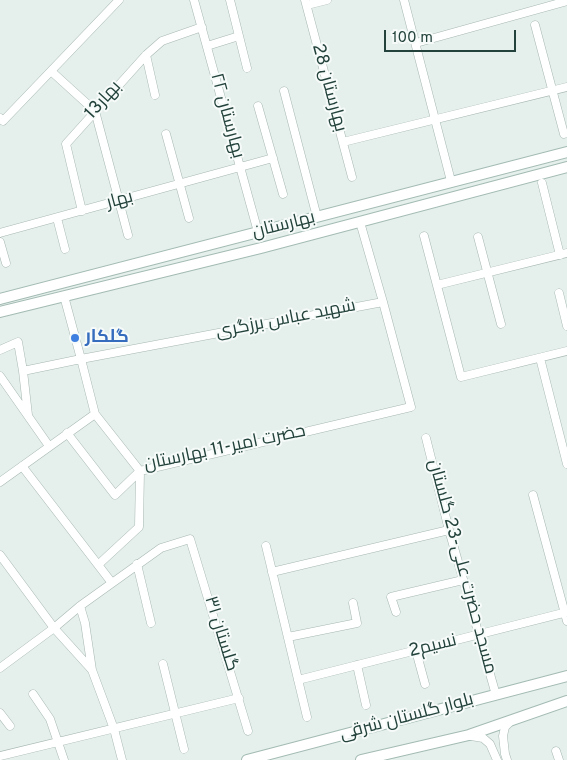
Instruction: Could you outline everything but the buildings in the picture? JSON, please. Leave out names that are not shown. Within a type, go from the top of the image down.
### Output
[{"type":"street","points":[[2,120],[51,72],[119,0]]},
{"type":"street","name":"بهارستان ۲۲","points":[[194,0],[258,232]]},
{"type":"street","points":[[230,0],[247,68]]},
{"type":"street","points":[[306,3],[327,0]]},
{"type":"street","points":[[404,0],[455,197]]},
{"type":"street","points":[[416,44],[567,2]]},
{"type":"street","name":"بهارستان 28","points":[[306,3],[352,177]]},
{"type":"street","points":[[535,25],[564,134]]},
{"type":"street","name":"بهار13","points":[[82,211],[66,144],[146,54],[162,41],[202,27]]},
{"type":"street","points":[[207,46],[239,36]]},
{"type":"street","points":[[146,54],[155,94]]},
{"type":"street","points":[[51,72],[95,111],[128,235]]},
{"type":"street","points":[[343,142],[567,87]]},
{"type":"street","points":[[284,91],[317,217]]},
{"type":"street","points":[[258,106],[283,194]]},
{"type":"street","points":[[166,134],[189,218]]},
{"type":"street","name":"بهارستان","points":[[0,299],[567,152]]},
{"type":"street","name":"بهار","points":[[0,233],[273,158]]},
{"type":"street","name":"بهارستان","points":[[0,312],[262,248],[567,167]]},
{"type":"street","points":[[437,285],[563,254],[542,183]]},
{"type":"street","points":[[57,218],[65,249]]},
{"type":"street","points":[[360,222],[383,302]]},
{"type":"street","points":[[258,232],[262,248]]},
{"type":"street","points":[[424,236],[461,377],[567,352]]},
{"type":"street","points":[[478,237],[501,324]]},
{"type":"street","points":[[0,242],[6,264]]},
{"type":"street","points":[[61,284],[64,296]]},
{"type":"street","points":[[559,294],[567,326]]},
{"type":"street","name":"حضرت امیر-11 بهارستان","points":[[64,296],[95,414],[140,471],[411,407],[383,302]]},
{"type":"street","name":"شهید عباس برزگری","points":[[23,371],[383,302]]},
{"type":"street","points":[[0,350],[18,342],[28,415]]},
{"type":"street","points":[[540,358],[563,431],[567,464]]},
{"type":"street","points":[[0,376],[49,446]]},
{"type":"street","points":[[1,481],[95,414]]},
{"type":"street","points":[[67,433],[114,495],[140,471]]},
{"type":"street","name":"مسجد حضرت علی-23 گلستان","points":[[426,438],[449,530],[496,695]]},
{"type":"street","points":[[22,466],[112,583]]},
{"type":"street","points":[[99,564],[138,527],[140,471]]},
{"type":"street","points":[[533,495],[567,620]]},
{"type":"street","points":[[272,572],[449,530]]},
{"type":"street","name":"گلستان ۳۱","points":[[137,564],[161,548],[190,539],[248,731]]},
{"type":"street","points":[[266,546],[307,717]]},
{"type":"street","points":[[0,555],[54,628],[92,670]]},
{"type":"street","points":[[0,668],[137,564],[151,623]]},
{"type":"street","points":[[396,612],[391,597],[463,580]]},
{"type":"street","points":[[288,637],[357,623],[353,603]]},
{"type":"street","points":[[80,606],[85,623],[92,670],[114,728],[122,760]]},
{"type":"street","name":"نسیم2","points":[[298,680],[566,612]]},
{"type":"street","points":[[416,651],[425,684]]},
{"type":"street","points":[[162,664],[184,749]]},
{"type":"street","points":[[357,665],[366,705]]},
{"type":"street","name":"بلوار گلستان شرقی","points":[[247,760],[279,756],[567,676]]},
{"type":"street","points":[[32,694],[50,720],[64,760]]},
{"type":"street","points":[[0,756],[239,698]]},
{"type":"street","name":"بلوار گلستان شرقی","points":[[361,760],[469,736],[567,700]]},
{"type":"street","points":[[0,713],[10,726]]},
{"type":"street","points":[[507,760],[504,754],[503,736],[505,728],[511,721]]},
{"type":"street","points":[[469,736],[483,738],[490,744],[497,760]]},
{"type":"street","points":[[556,751],[559,760]]},
{"type":"place","name":"گلکار","points":[[75,338]]}]
